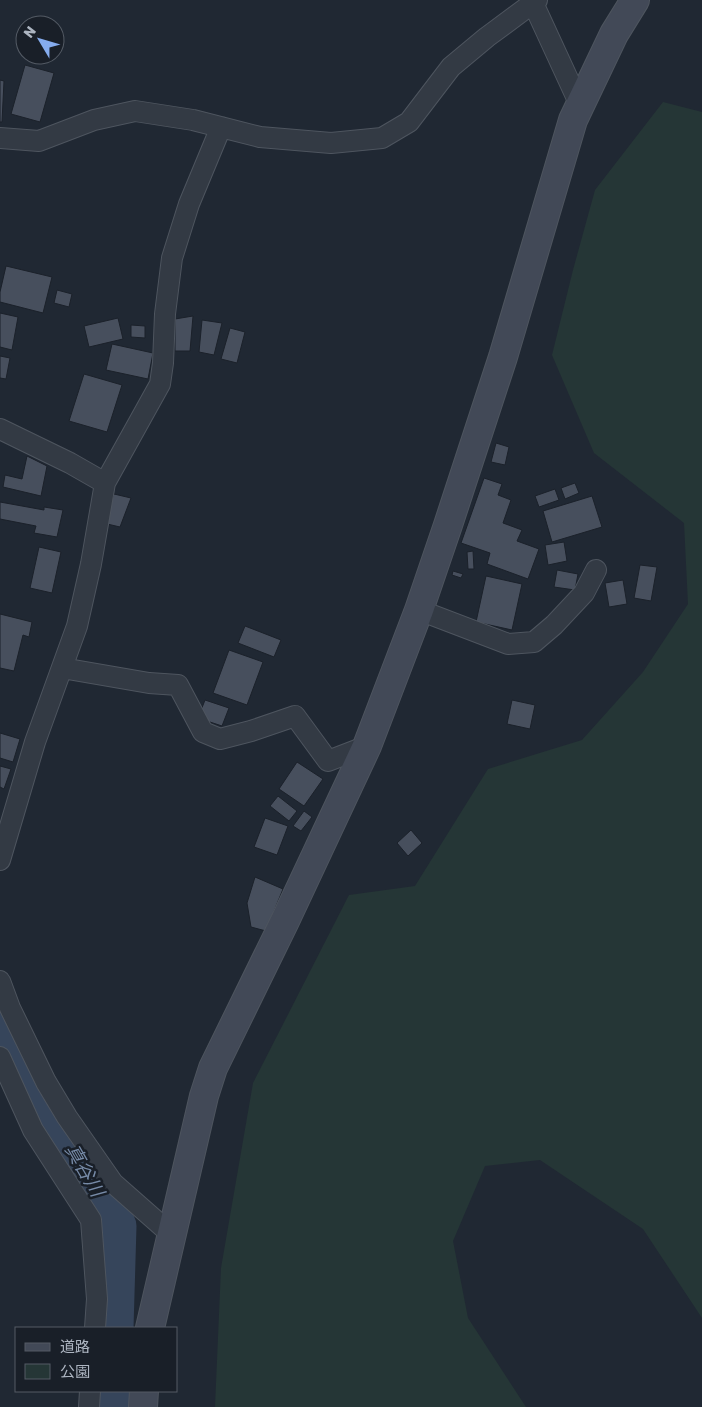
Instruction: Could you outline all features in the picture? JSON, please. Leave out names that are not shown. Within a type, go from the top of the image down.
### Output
[{"type":"street","points":[[150,1327],[204,1096],[213,1068],[285,920],[366,746],[419,610],[503,357],[573,120],[614,34],[636,0]]},
{"type":"street","points":[[0,138],[38,141],[94,120],[135,111],[193,120],[260,137],[331,143],[382,138],[409,122],[451,67],[487,37],[535,2],[580,106]]},
{"type":"street","points":[[0,860],[35,742],[77,626],[91,564],[105,483],[160,384],[165,314],[172,258],[189,204],[221,127]]},
{"type":"street","points":[[0,428],[105,483]]},
{"type":"street","points":[[419,610],[508,644],[534,642],[554,625],[584,593],[596,570]]},
{"type":"street","points":[[62,668],[148,683],[178,685],[203,732],[220,739],[295,716],[328,761],[366,746]]},
{"type":"street","points":[[0,981],[10,1008],[46,1082],[67,1117],[114,1183],[172,1235]]},
{"type":"street","points":[[0,1057],[32,1130],[91,1220],[97,1299],[95,1327]]},
{"type":"street","points":[[89,1407],[90,1392]]},
{"type":"street","points":[[143,1407],[144,1392]]},
{"type":"green space","points":[[663,102],[702,112],[702,1318],[643,1229],[540,1160],[485,1166],[453,1241],[468,1318],[526,1407],[215,1407],[221,1268],[253,1083],[349,895],[415,886],[488,769],[582,740],[643,672],[688,604],[684,523],[594,453],[552,355],[595,190]]},
{"type":"building","points":[[25,65],[54,73],[40,122],[11,114]]},
{"type":"building","points":[[0,80],[4,81],[2,122],[0,122]]},
{"type":"building","points":[[6,266],[52,277],[43,313],[0,302],[0,292]]},
{"type":"building","points":[[57,290],[72,294],[69,307],[54,303]]},
{"type":"building","points":[[0,313],[18,317],[12,350],[0,347]]},
{"type":"building","points":[[193,316],[190,351],[175,351],[175,319]]},
{"type":"building","points":[[118,318],[123,339],[89,347],[84,326]]},
{"type":"building","points":[[202,320],[222,323],[214,355],[199,352]]},
{"type":"building","points":[[131,325],[145,326],[145,338],[131,337]]},
{"type":"building","points":[[230,328],[245,332],[237,363],[221,359]]},
{"type":"building","points":[[112,344],[153,353],[148,379],[106,370]]},
{"type":"building","points":[[0,356],[10,358],[6,379],[0,378]]},
{"type":"building","points":[[84,374],[122,385],[107,432],[69,421]]},
{"type":"building","points":[[496,443],[509,447],[505,465],[491,462]]},
{"type":"building","points":[[27,456],[47,466],[41,496],[3,487],[5,475],[22,479]]},
{"type":"building","points":[[484,478],[502,484],[498,495],[511,500],[503,523],[522,530],[517,541],[539,549],[528,579],[487,564],[490,553],[461,543]]},
{"type":"building","points":[[575,483],[579,493],[565,499],[561,488]]},
{"type":"building","points":[[555,489],[559,500],[539,507],[535,496]]},
{"type":"building","points":[[114,494],[131,498],[120,527],[103,523]]},
{"type":"building","points":[[592,496],[602,527],[552,542],[543,511]]},
{"type":"building","points":[[0,502],[44,510],[44,507],[63,510],[57,537],[34,533],[36,526],[0,519]]},
{"type":"building","points":[[564,542],[567,561],[548,565],[545,545]]},
{"type":"building","points":[[39,547],[61,552],[52,593],[30,588]]},
{"type":"building","points":[[473,551],[474,569],[468,569],[467,552]]},
{"type":"building","points":[[640,565],[657,567],[651,601],[634,598]]},
{"type":"building","points":[[557,570],[578,574],[575,590],[554,587]]},
{"type":"building","points":[[453,571],[463,574],[461,578],[452,575]]},
{"type":"building","points":[[486,576],[522,584],[512,630],[476,622]]},
{"type":"building","points":[[623,580],[627,604],[609,607],[605,583]]},
{"type":"building","points":[[0,614],[32,622],[29,637],[23,635],[14,671],[0,668]]},
{"type":"building","points":[[245,626],[281,640],[274,657],[238,643]]},
{"type":"building","points":[[229,650],[263,662],[247,705],[213,693]]},
{"type":"building","points":[[205,700],[229,708],[222,726],[198,718]]},
{"type":"building","points":[[512,700],[535,705],[530,729],[507,724]]},
{"type":"building","points":[[0,733],[20,739],[13,762],[0,758]]},
{"type":"building","points":[[297,762],[323,779],[304,806],[279,789]]},
{"type":"building","points":[[0,766],[11,769],[4,789],[0,787]]},
{"type":"building","points":[[278,796],[297,811],[289,821],[270,806]]},
{"type":"building","points":[[304,811],[312,817],[301,831],[293,826]]},
{"type":"building","points":[[265,818],[288,826],[277,855],[254,847]]},
{"type":"building","points":[[411,830],[422,843],[408,856],[397,843]]},
{"type":"building","points":[[255,877],[283,889],[266,931],[251,927],[247,903]]},
{"type":"waterway","name":"真谷川","points":[[0,1026],[117,1226],[114,1327]]},
{"type":"waterway","name":"真谷川","points":[[111,1392],[111,1407]]}]
